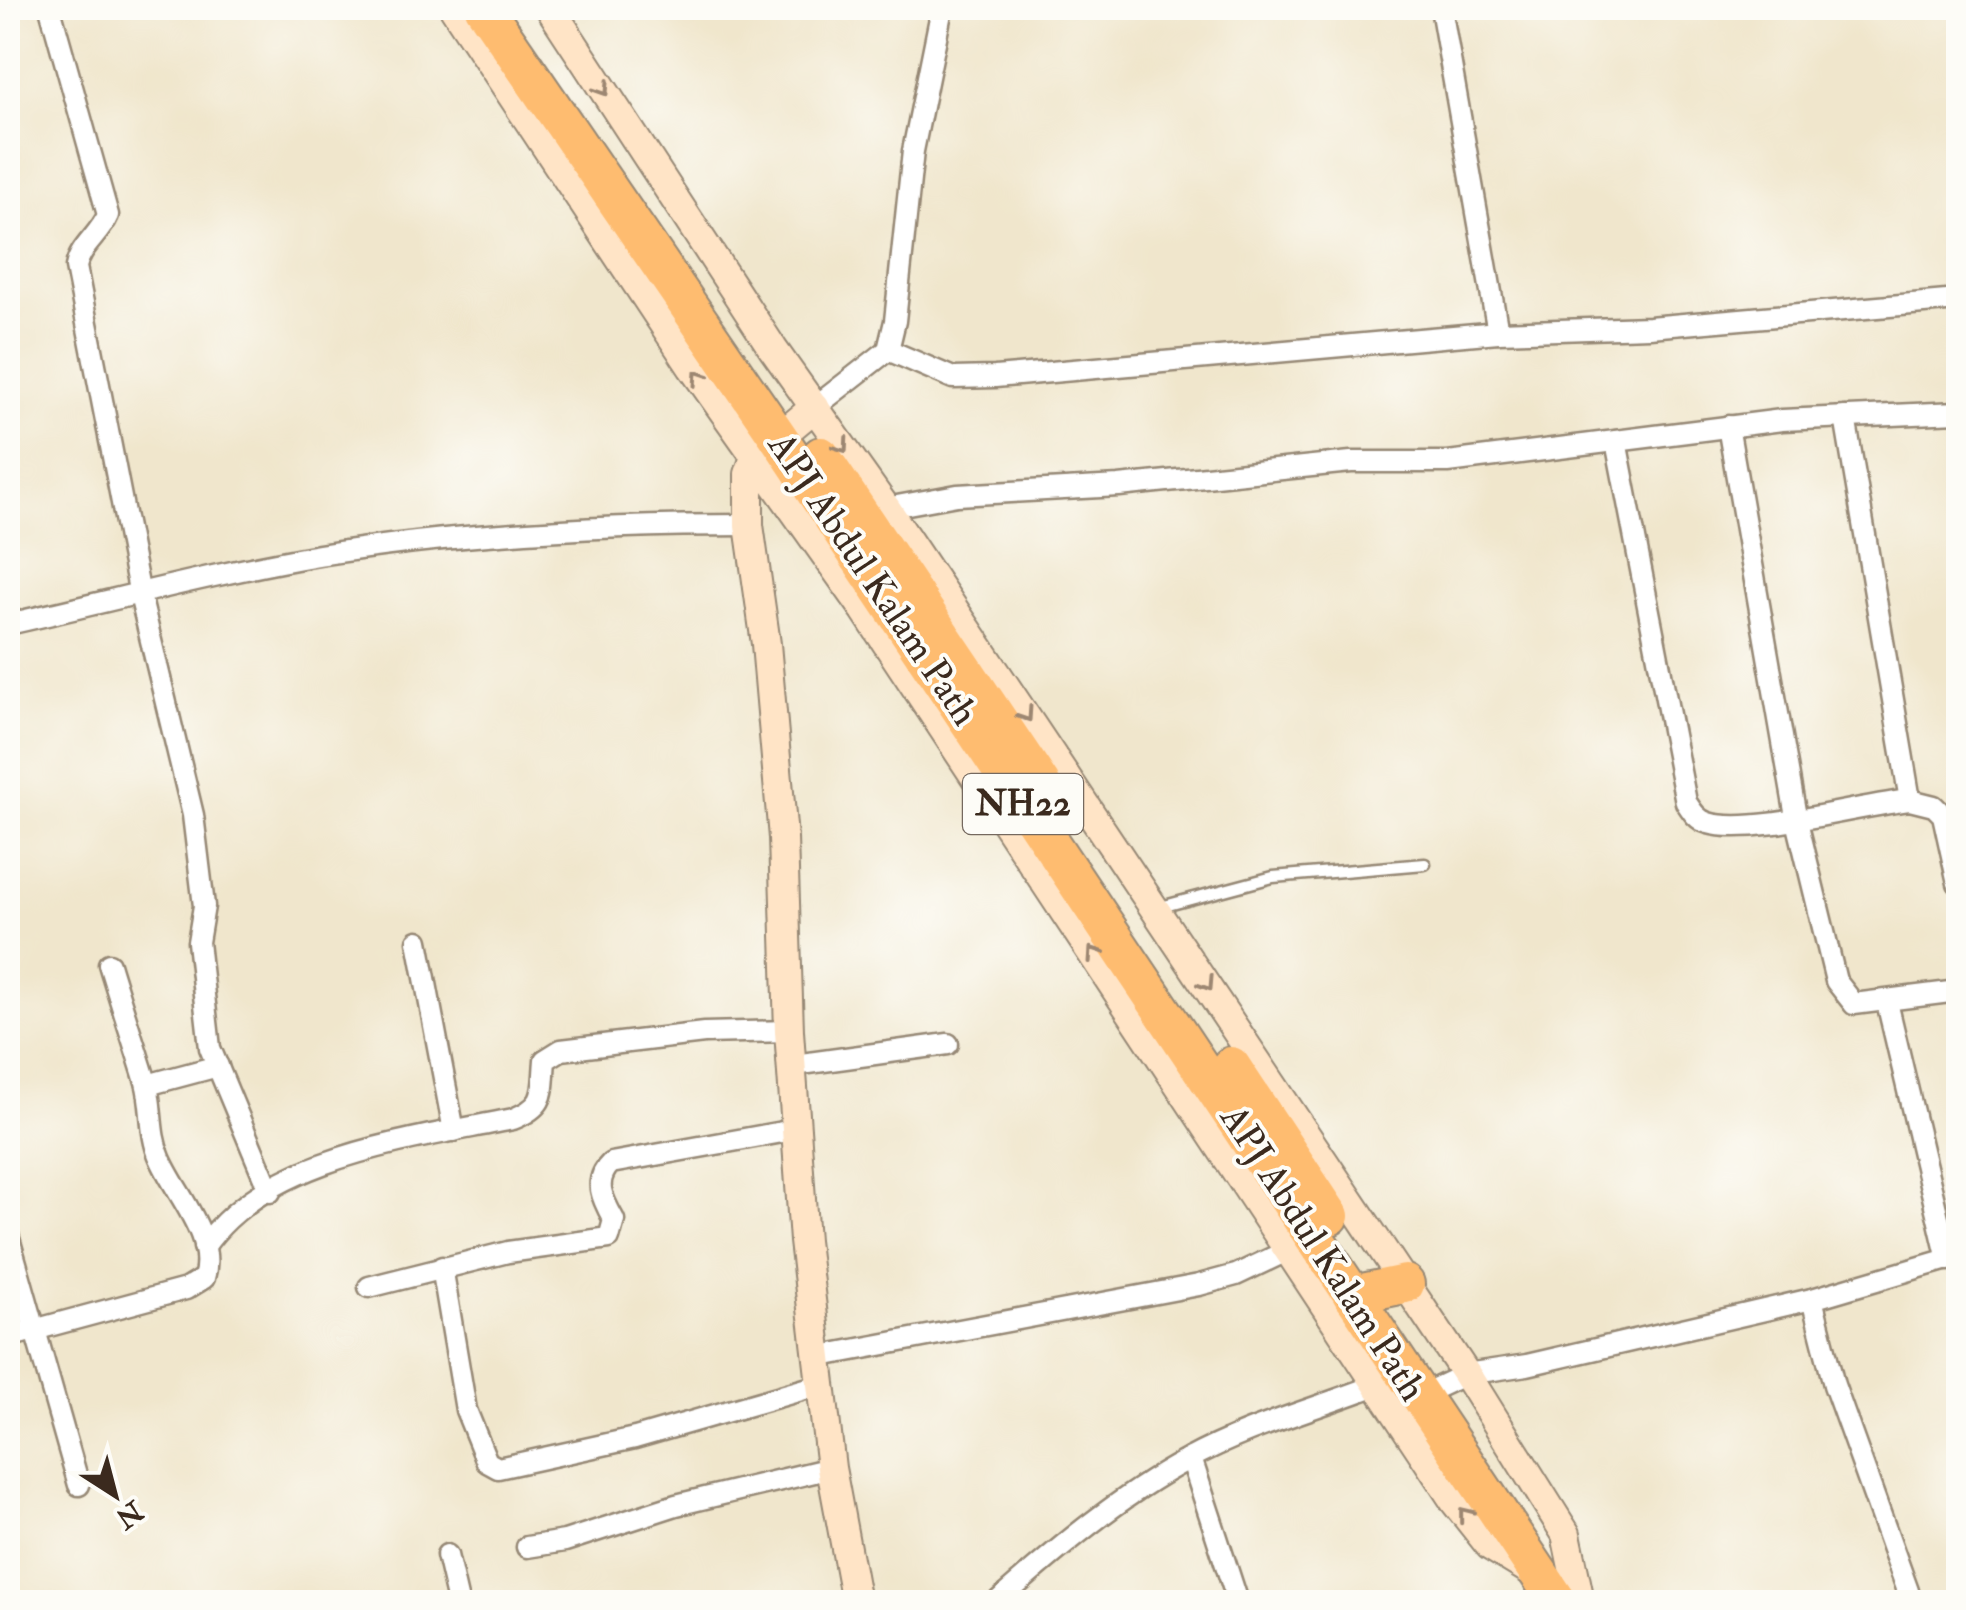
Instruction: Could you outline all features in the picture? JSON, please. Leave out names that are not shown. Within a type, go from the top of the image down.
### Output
[{"type":"highway","name":"APJ Abdul Kalam Path","points":[[484,8],[786,430],[1378,1290],[1441,1386],[1564,1595]]},
{"type":"highway","name":"APJ Abdul Kalam Path","points":[[516,8],[786,430]]},
{"type":"street","points":[[50,8],[108,216],[102,230],[79,253],[76,267],[140,595],[193,815],[204,906],[198,942],[200,971],[210,1048],[270,1192]]},
{"type":"street","name":"NH22","points":[[454,8],[786,430],[886,508],[1156,908],[1378,1290],[1441,1386],[1566,1534],[1564,1595]]},
{"type":"street","name":"NH22","points":[[550,8],[786,430],[864,609],[1455,1502],[1490,1546],[1564,1595]]},
{"type":"street","points":[[856,1602],[830,1468],[804,1242],[799,1129],[789,1032],[784,838],[766,644],[749,525],[749,474],[786,430],[888,350],[895,321],[913,152],[942,8]]},
{"type":"street","points":[[1440,8],[1498,332]]},
{"type":"street","points":[[888,350],[952,378],[981,378],[1498,332],[1714,322],[1958,300]]},
{"type":"street","points":[[886,508],[957,494],[1119,486],[1351,462],[1448,462],[1728,426],[1958,412]]},
{"type":"street","points":[[1846,417],[1910,800]]},
{"type":"street","points":[[1728,426],[1796,818],[1836,981],[1854,1004],[1958,990]]},
{"type":"street","points":[[1616,440],[1686,802],[1697,818],[1710,824],[1796,818],[1910,800],[1934,806],[1942,815],[1958,882]]},
{"type":"street","points":[[8,624],[318,556],[520,530],[749,525]]},
{"type":"street","points":[[418,940],[454,1131]]},
{"type":"street","points":[[8,1336],[195,1284],[207,1269],[204,1247],[159,1157],[147,1085],[109,964]]},
{"type":"street","points":[[1441,1386],[1812,1299],[1953,1258],[1887,1002]]},
{"type":"street","points":[[204,1247],[222,1222],[329,1161],[535,1110],[542,1098],[545,1060],[561,1050],[704,1034],[789,1032]]},
{"type":"street","points":[[794,1065],[948,1044]]},
{"type":"street","points":[[147,1085],[218,1066]]},
{"type":"street","points":[[369,1287],[442,1267],[609,1238],[614,1220],[599,1186],[602,1172],[611,1163],[799,1129]]},
{"type":"street","points":[[8,1234],[79,1485]]},
{"type":"street","points":[[816,1357],[1199,1285],[1236,1275],[1291,1249]]},
{"type":"street","points":[[442,1267],[466,1410],[487,1462],[498,1468],[635,1438],[819,1385]]},
{"type":"street","points":[[1812,1299],[1834,1385],[1908,1591]]},
{"type":"street","points":[[1006,1599],[1112,1507],[1190,1458],[1379,1384]]},
{"type":"street","points":[[1190,1458],[1238,1602]]},
{"type":"street","points":[[528,1547],[565,1542],[688,1502],[830,1468]]},
{"type":"street","points":[[447,1555],[458,1602]]},
{"type":"lane","points":[[1156,908],[1273,876],[1425,864]]}]
